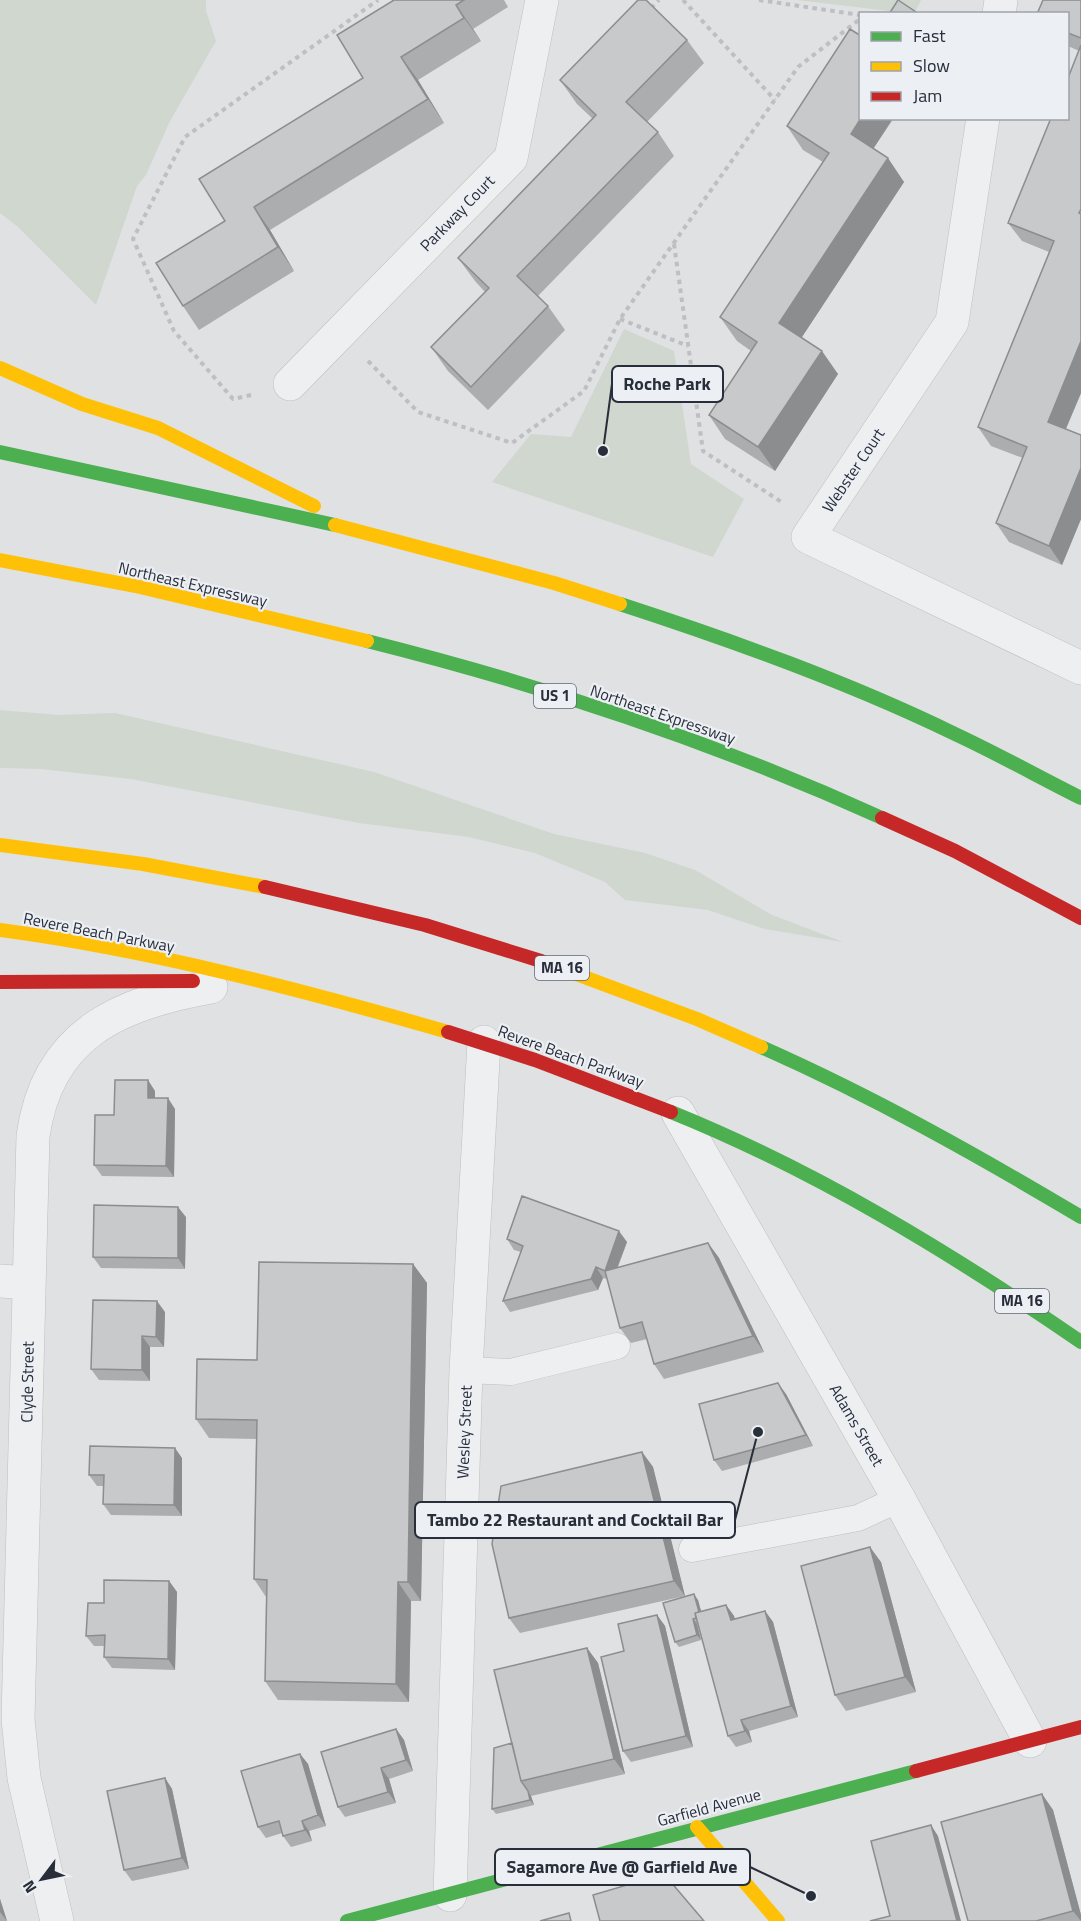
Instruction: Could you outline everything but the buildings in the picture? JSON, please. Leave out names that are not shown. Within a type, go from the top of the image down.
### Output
[{"type":"main road","points":[[0,368],[82,404],[158,428],[372,535]]},
{"type":"main road","points":[[0,452],[176,487],[372,535],[571,588],[732,641],[888,703],[990,750],[1081,798]]},
{"type":"main road","name":"Northeast Expressway","points":[[0,560],[198,601],[337,634],[497,678],[656,727],[810,784],[886,818],[963,854],[1081,918]]},
{"type":"main road","name":"MA 16","points":[[0,845],[79,853],[243,880],[406,919],[573,971],[729,1031],[798,1062],[945,1137],[1019,1178],[1081,1217]]},
{"type":"main road","name":"Revere Beach Parkway","points":[[0,930],[92,945],[254,981],[370,1010],[537,1059],[678,1113],[831,1186],[900,1225],[1081,1342]]},
{"type":"main road","points":[[0,982],[254,981]]},
{"type":"main road","name":"Garfield Avenue","points":[[347,1921],[1081,1727]]},
{"type":"main road","points":[[697,1827],[778,1921]]},
{"type":"street","name":"Parkway Court","points":[[290,384],[511,158],[542,0]]},
{"type":"street","name":"Webster Court","points":[[983,120],[952,322],[808,537],[1081,668]]},
{"type":"street","name":"Clyde Street","points":[[57,1921],[30,1811],[20,1751],[18,1719],[13,1469],[15,1282],[36,1113],[57,1063],[84,1035],[121,1013],[176,995],[254,981]]},
{"type":"street","name":"Wesley Street","points":[[450,1895],[466,1370],[484,1042]]},
{"type":"street","name":"Adams Street","points":[[678,1113],[899,1499],[1030,1741]]},
{"type":"lane","points":[[466,1370],[511,1372],[617,1346]]},
{"type":"lane","points":[[692,1549],[858,1518],[899,1499]]},
{"type":"path","points":[[290,384],[233,399],[174,331],[133,239],[185,137],[378,0]]},
{"type":"path","points":[[644,17],[659,0]]},
{"type":"path","points":[[683,0],[775,100]]},
{"type":"path","points":[[759,0],[859,17]]},
{"type":"path","points":[[340,333],[418,412],[512,443],[584,391],[620,319],[798,67],[859,19]]},
{"type":"path","points":[[674,243],[703,451],[816,525]]},
{"type":"path","points":[[620,319],[688,346]]},
{"type":"shaded area","points":[[0,0],[206,0],[206,11],[216,41],[170,121],[146,175],[137,186],[96,305],[17,226],[0,213]]},
{"type":"shaded area","points":[[797,0],[921,0],[915,12]]},
{"type":"shaded area","points":[[624,329],[674,351],[691,464],[744,499],[713,557],[492,482],[531,434],[571,437]]},
{"type":"shaded area","points":[[0,710],[58,715],[115,713],[374,772],[554,834],[645,853],[695,870],[772,915],[843,942],[765,929],[708,910],[625,900],[605,882],[535,853],[469,837],[359,823],[131,779],[41,769],[0,768]]},
{"type":"traffic: fast","points":[[0,452],[335,525]]},
{"type":"traffic: fast","points":[[620,604],[748,648],[874,697],[971,742],[1081,798]]},
{"type":"traffic: fast","points":[[367,641],[499,677],[629,718],[757,765],[882,818]]},
{"type":"traffic: fast","points":[[761,1047],[924,1127],[1081,1217]]},
{"type":"traffic: fast","points":[[671,1112],[725,1135],[831,1187],[933,1246],[1081,1342]]},
{"type":"traffic: fast","points":[[347,1921],[916,1771]]},
{"type":"traffic: slow","points":[[0,368],[82,404],[158,428],[314,506]]},
{"type":"traffic: slow","points":[[335,525],[554,583],[620,604]]},
{"type":"traffic: slow","points":[[0,560],[140,587],[367,641]]},
{"type":"traffic: slow","points":[[0,845],[143,864],[265,887]]},
{"type":"traffic: slow","points":[[0,930],[57,938],[170,960],[338,1001],[448,1032]]},
{"type":"traffic: slow","points":[[541,961],[697,1019],[761,1047]]},
{"type":"traffic: slow","points":[[697,1827],[778,1921]]},
{"type":"traffic: jam","points":[[882,818],[955,851],[1081,918]]},
{"type":"traffic: jam","points":[[265,887],[425,925],[541,961]]},
{"type":"traffic: jam","points":[[0,982],[193,981]]},
{"type":"traffic: jam","points":[[448,1032],[535,1060],[671,1112]]},
{"type":"traffic: jam","points":[[916,1771],[1081,1727]]},
{"type":"place","name":"Roche Park","points":[[603,451]]},
{"type":"place","name":"Tambo 22 Restaurant and Cocktail Bar","points":[[758,1432]]},
{"type":"place","name":"Sagamore Ave @ Garfield Ave","points":[[811,1896]]}]
